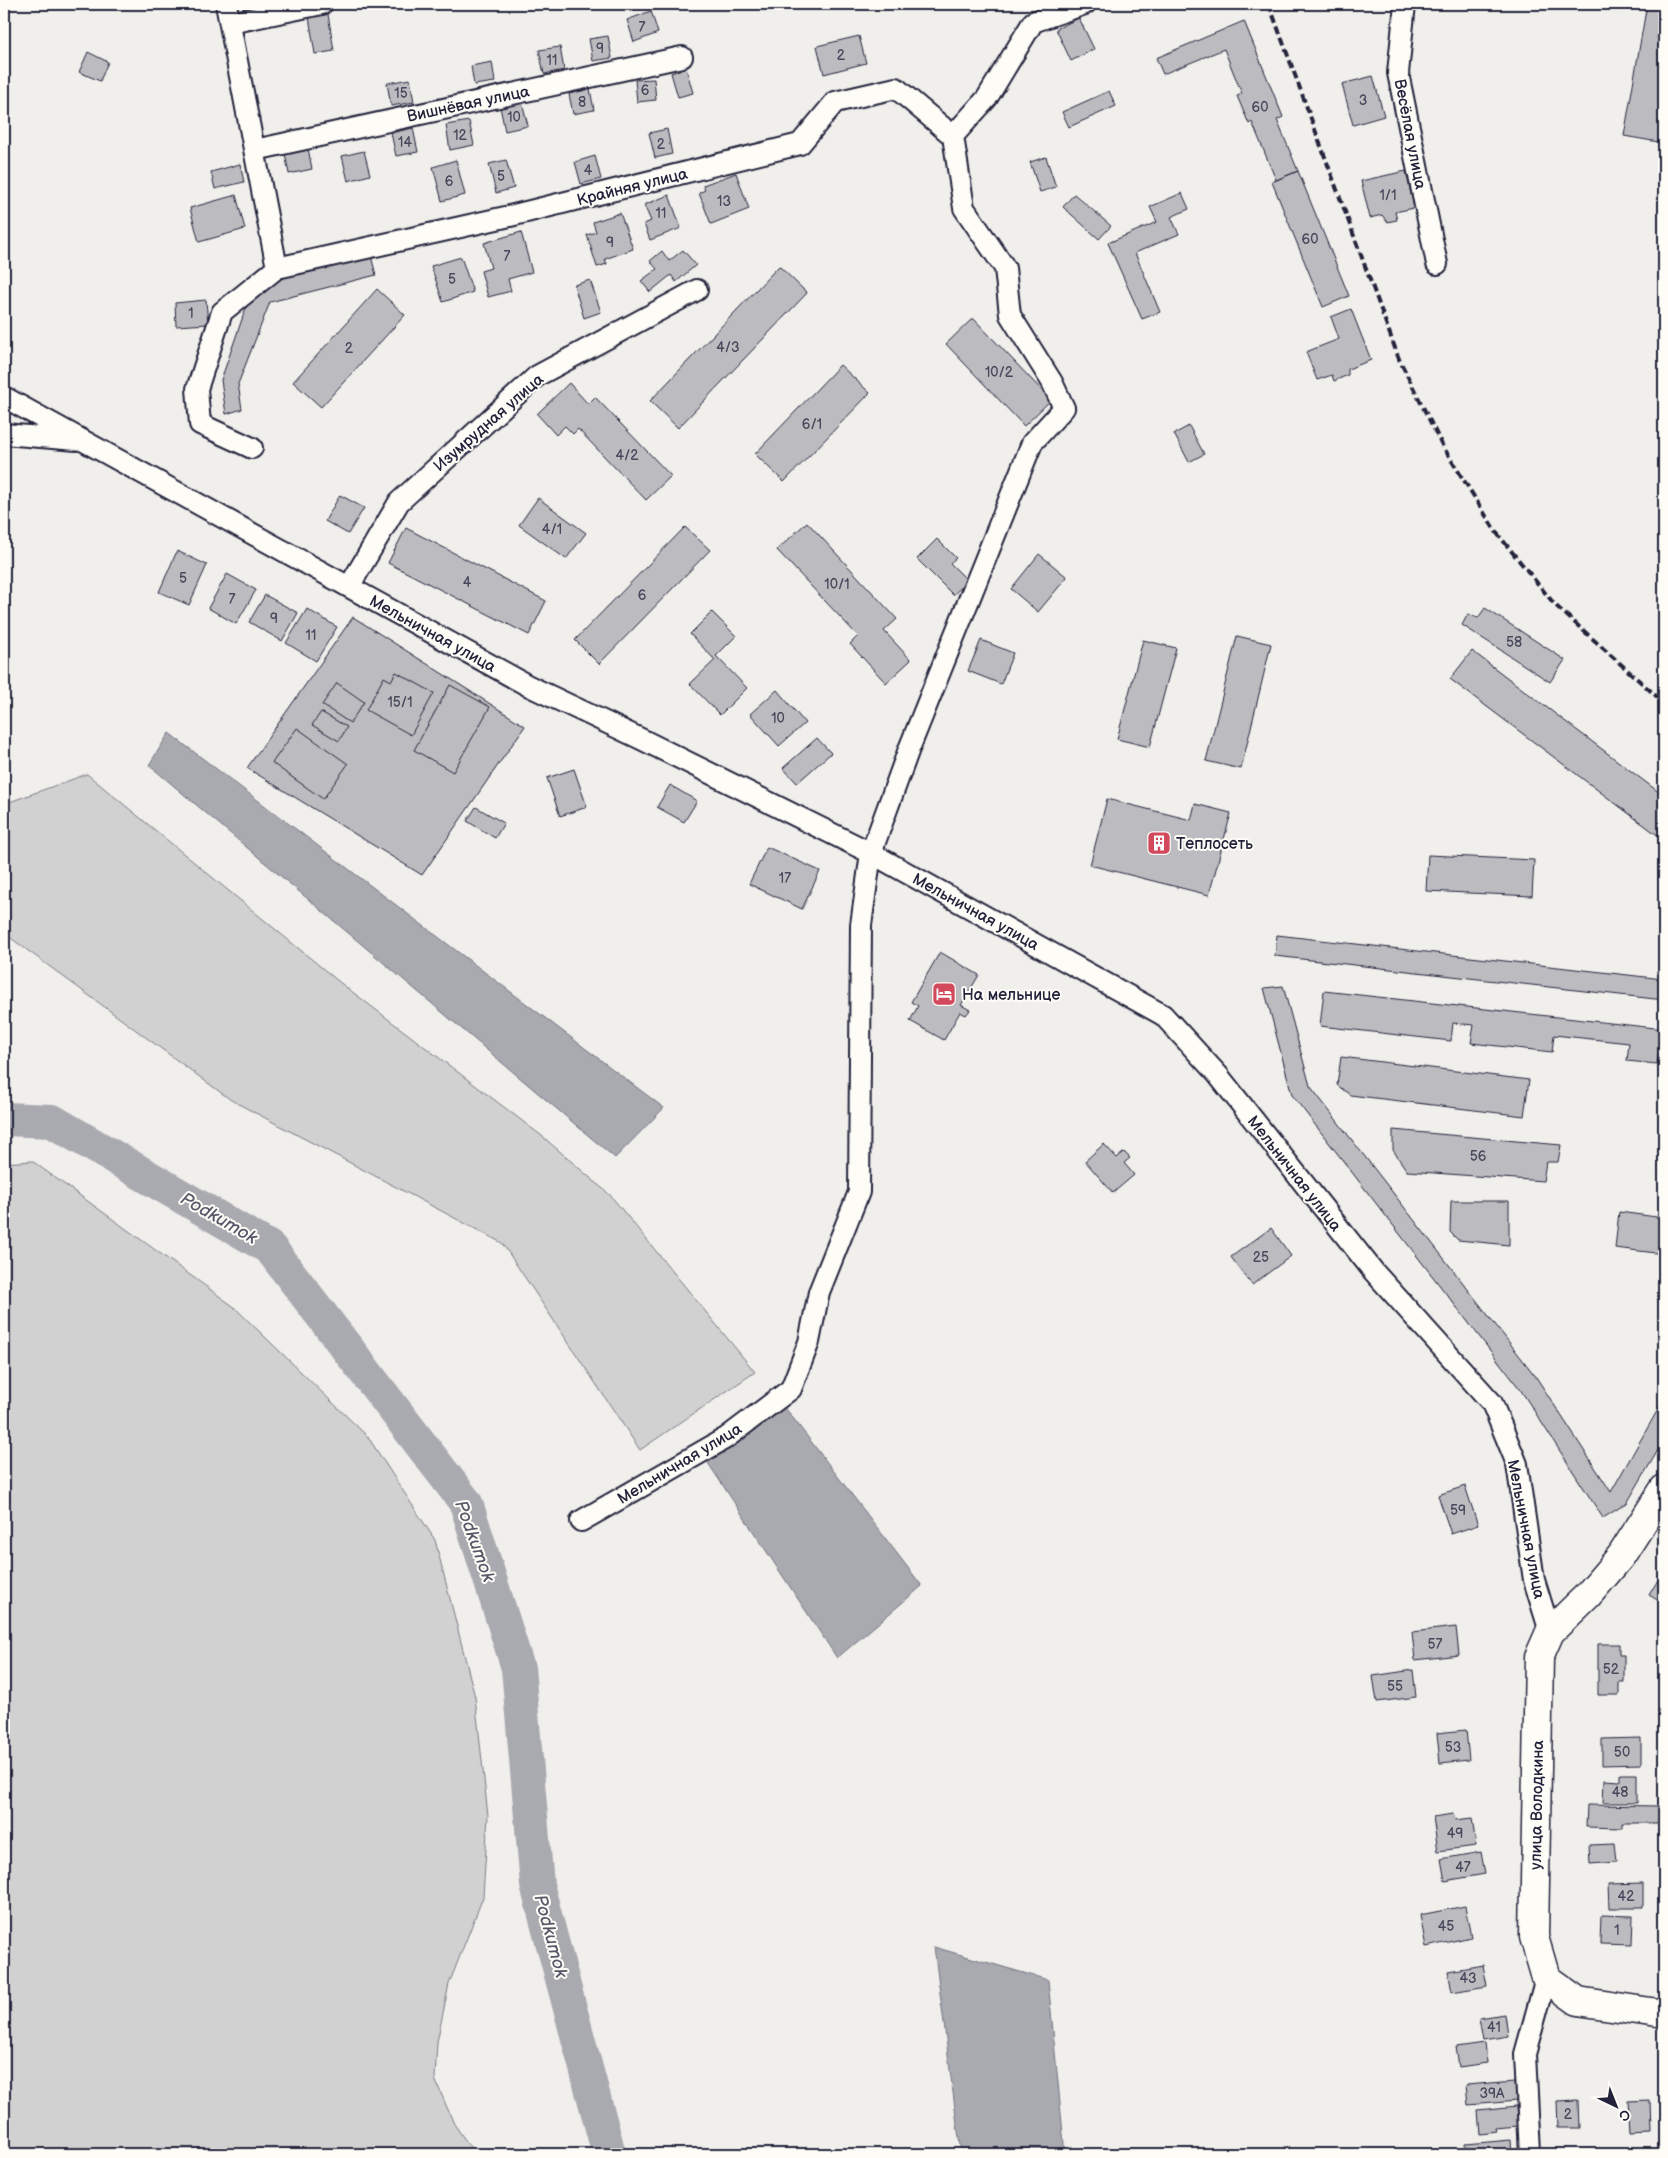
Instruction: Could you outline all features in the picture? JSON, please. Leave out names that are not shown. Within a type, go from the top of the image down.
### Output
[{"type":"street","points":[[252,448],[200,424],[197,389],[222,312],[277,268],[228,13],[322,4]]},
{"type":"street","points":[[953,136],[987,98],[1033,22],[1085,4]]},
{"type":"street","name":"Весёлая улица","points":[[1405,4],[1398,73],[1437,264]]},
{"type":"street","name":"Вишнёвая улица","points":[[255,150],[682,57]]},
{"type":"street","name":"Крайняя улица","points":[[277,268],[510,216],[800,144],[835,102],[896,88],[953,136]]},
{"type":"street","name":"Мельничная улица","points":[[581,1520],[726,1438],[791,1389],[809,1342],[819,1292],[859,1192],[861,925],[871,853],[909,748],[1032,443],[1064,408],[1052,382],[1010,316],[1006,268],[964,208],[953,136]]},
{"type":"street","name":"Изумрудная улица","points":[[349,587],[399,502],[536,376],[698,290]]},
{"type":"street","name":"Мельничная улица","points":[[4,397],[527,685],[641,739],[871,853],[1163,1015],[1218,1075],[1374,1272],[1492,1402],[1517,1464],[1534,1580],[1550,1632]]},
{"type":"street","points":[[4,434],[82,440]]},
{"type":"street","points":[[1550,1632],[1588,1595],[1621,1556],[1664,1490]]},
{"type":"street","name":"улица Володкина","points":[[1546,1978],[1534,1937],[1539,1657],[1550,1632]]},
{"type":"street","points":[[1530,2154],[1525,2054],[1546,1978],[1578,2001],[1664,2014]]},
{"type":"shaded area","points":[[169,733],[664,1108],[615,1158],[149,765]]},
{"type":"shaded area","points":[[87,774],[338,981],[542,1136],[610,1195],[755,1372],[640,1450],[502,1243],[231,1100],[4,933],[4,804]]},
{"type":"shaded area","points":[[32,1161],[233,1306],[368,1437],[435,1540],[475,1697],[488,1816],[483,1897],[449,1984],[437,2042],[435,2079],[454,2124],[475,2154],[4,2154],[4,1163]]},
{"type":"shaded area","points":[[783,1405],[922,1586],[837,1658],[708,1463]]},
{"type":"shaded area","points":[[934,1947],[1048,1980],[1065,2154],[961,2154]]},
{"type":"building","points":[[1647,4],[1664,4],[1664,143],[1624,136]]},
{"type":"building","points":[[651,11],[658,33],[634,42],[627,20]]},
{"type":"building","points":[[328,14],[334,51],[315,54],[309,17]]},
{"type":"building","points":[[1079,18],[1094,49],[1071,61],[1056,29]]},
{"type":"building","points":[[1244,21],[1283,117],[1277,120],[1298,171],[1276,180],[1252,122],[1249,124],[1237,96],[1242,94],[1224,49],[1163,74],[1156,58]]},
{"type":"building","points":[[608,36],[612,58],[593,61],[589,39]]},
{"type":"building","points":[[859,36],[866,63],[824,74],[817,46]]},
{"type":"building","points":[[560,47],[564,70],[544,74],[539,50]]},
{"type":"building","points":[[88,52],[108,62],[100,81],[79,72]]},
{"type":"building","points":[[492,62],[495,82],[474,85],[471,66]]},
{"type":"building","points":[[686,68],[693,93],[678,97],[671,73]]},
{"type":"building","points":[[1373,76],[1384,116],[1353,125],[1342,84]]},
{"type":"building","points":[[410,79],[414,102],[391,106],[387,83]]},
{"type":"building","points":[[654,79],[656,100],[637,102],[635,80]]},
{"type":"building","points":[[590,89],[594,110],[573,114],[569,94]]},
{"type":"building","points":[[1109,91],[1116,106],[1069,127],[1062,112]]},
{"type":"building","points":[[522,102],[528,126],[505,131],[500,107]]},
{"type":"building","points":[[469,121],[474,145],[450,150],[446,125]]},
{"type":"building","points":[[413,128],[418,152],[396,156],[391,133]]},
{"type":"building","points":[[667,129],[672,154],[655,158],[649,133]]},
{"type":"building","points":[[308,148],[312,169],[289,174],[285,153]]},
{"type":"building","points":[[364,151],[370,175],[348,181],[342,156]]},
{"type":"building","points":[[595,156],[601,179],[581,184],[575,162]]},
{"type":"building","points":[[1046,157],[1056,187],[1040,192],[1030,162]]},
{"type":"building","points":[[456,160],[465,195],[442,201],[433,167]]},
{"type":"building","points":[[506,160],[514,188],[496,193],[489,164]]},
{"type":"building","points":[[240,164],[244,182],[215,189],[211,172]]},
{"type":"building","points":[[1298,171],[1349,296],[1323,307],[1272,182]]},
{"type":"building","points":[[1406,171],[1414,208],[1395,212],[1397,220],[1387,222],[1382,215],[1370,218],[1361,181]]},
{"type":"building","points":[[736,173],[749,209],[711,224],[699,193],[705,190],[703,185]]},
{"type":"building","points":[[1182,193],[1189,209],[1171,217],[1179,234],[1135,253],[1160,312],[1142,319],[1108,243],[1157,222],[1150,207]]},
{"type":"building","points":[[1074,194],[1111,226],[1099,239],[1063,207]]},
{"type":"building","points":[[236,195],[245,229],[199,242],[190,208]]},
{"type":"building","points":[[669,195],[681,228],[650,240],[644,224],[651,221],[644,205]]},
{"type":"building","points":[[620,213],[633,249],[605,259],[607,264],[597,267],[587,235],[596,232],[593,222]]},
{"type":"building","points":[[521,232],[532,272],[508,279],[511,291],[488,297],[481,271],[491,268],[484,243]]},
{"type":"building","points":[[683,250],[696,265],[676,282],[671,275],[650,292],[641,281],[657,269],[650,261],[662,251],[669,261]]},
{"type":"building","points":[[371,256],[376,275],[270,302],[238,384],[242,409],[226,414],[221,380],[250,296],[268,281]]},
{"type":"building","points":[[461,257],[473,292],[443,302],[431,266]]},
{"type":"building","points":[[779,266],[807,293],[678,428],[650,401]]},
{"type":"building","points":[[590,280],[601,312],[584,318],[574,285]]},
{"type":"building","points":[[377,289],[405,315],[321,407],[293,382]]},
{"type":"building","points":[[206,300],[208,324],[176,326],[175,303]]},
{"type":"building","points":[[1351,309],[1371,360],[1348,369],[1348,375],[1334,381],[1332,375],[1317,380],[1306,352],[1339,339],[1331,317]]},
{"type":"building","points":[[973,318],[1051,400],[1024,426],[946,344]]},
{"type":"building","points":[[840,365],[870,393],[784,482],[755,454]]},
{"type":"building","points":[[569,383],[588,404],[595,397],[671,476],[646,500],[578,429],[573,434],[565,426],[556,435],[537,414]]},
{"type":"building","points":[[1189,426],[1204,454],[1189,462],[1174,434]]},
{"type":"building","points":[[340,495],[364,508],[348,534],[325,521]]},
{"type":"building","points":[[538,498],[586,533],[566,559],[519,525]]},
{"type":"building","points":[[807,522],[897,619],[884,631],[911,660],[886,683],[850,644],[858,636],[777,550]]},
{"type":"building","points":[[685,527],[710,550],[599,664],[575,640]]},
{"type":"building","points":[[406,528],[546,601],[529,635],[388,563]]},
{"type":"building","points":[[937,539],[956,558],[950,563],[968,581],[953,595],[917,559]]},
{"type":"building","points":[[177,551],[207,565],[189,605],[159,592]]},
{"type":"building","points":[[1039,554],[1067,577],[1038,612],[1011,589]]},
{"type":"building","points":[[227,574],[256,590],[236,624],[208,608]]},
{"type":"building","points":[[265,595],[298,613],[282,641],[249,622]]},
{"type":"building","points":[[1485,608],[1565,660],[1550,682],[1462,625],[1468,614],[1478,618]]},
{"type":"building","points":[[307,609],[337,627],[316,661],[286,643]]},
{"type":"building","points":[[712,612],[736,636],[716,656],[747,688],[720,715],[690,684],[715,660],[690,634]]},
{"type":"building","points":[[353,617],[525,726],[422,875],[247,768]]},
{"type":"building","points":[[1237,636],[1271,644],[1241,769],[1206,761]]},
{"type":"building","points":[[981,640],[1013,653],[1001,684],[968,671]]},
{"type":"building","points":[[1143,640],[1176,648],[1150,747],[1117,739]]},
{"type":"building","points":[[1472,651],[1664,796],[1664,840],[1450,679]]},
{"type":"building","points":[[396,672],[434,693],[411,735],[366,710],[384,677],[391,681]]},
{"type":"building","points":[[337,683],[364,702],[350,723],[322,705]]},
{"type":"building","points":[[450,685],[490,707],[453,772],[414,750]]},
{"type":"building","points":[[777,690],[805,723],[779,746],[750,714]]},
{"type":"building","points":[[321,712],[347,727],[339,741],[312,725]]},
{"type":"building","points":[[297,728],[348,764],[323,799],[272,763]]},
{"type":"building","points":[[817,738],[831,753],[797,783],[783,768]]},
{"type":"building","points":[[574,769],[587,807],[560,816],[547,778]]},
{"type":"building","points":[[670,785],[697,801],[684,822],[657,807]]},
{"type":"building","name":"Теплосеть","points":[[1107,799],[1191,820],[1195,804],[1231,813],[1209,895],[1090,865]]},
{"type":"building","points":[[476,807],[504,823],[495,838],[467,821]]},
{"type":"building","points":[[767,847],[820,871],[802,909],[749,884]]},
{"type":"building","points":[[1428,855],[1534,860],[1532,896],[1426,891]]},
{"type":"building","points":[[1277,935],[1663,979],[1664,969],[1664,1000],[1275,956]]},
{"type":"building","points":[[940,952],[979,975],[961,1005],[970,1010],[966,1015],[960,1012],[944,1040],[910,1021],[918,1006],[911,1002]]},
{"type":"building","points":[[1283,986],[1310,1086],[1536,1377],[1611,1492],[1664,1399],[1664,1440],[1627,1503],[1603,1518],[1520,1389],[1292,1095],[1264,988]]},
{"type":"building","points":[[1324,991],[1664,1029],[1664,1046],[1659,1046],[1657,1064],[1627,1061],[1629,1043],[1554,1035],[1552,1052],[1471,1043],[1474,1025],[1453,1023],[1451,1041],[1320,1026]]},
{"type":"building","points":[[1341,1057],[1529,1080],[1524,1116],[1350,1095],[1337,1085]]},
{"type":"building","points":[[1393,1130],[1561,1145],[1558,1162],[1546,1162],[1543,1181],[1407,1171],[1393,1150]]},
{"type":"building","points":[[1104,1144],[1117,1158],[1124,1152],[1130,1158],[1124,1163],[1134,1175],[1113,1193],[1085,1161]]},
{"type":"building","points":[[1451,1201],[1509,1201],[1509,1245],[1458,1240],[1450,1232]]},
{"type":"building","points":[[1619,1212],[1664,1218],[1664,1254],[1615,1248]]},
{"type":"building","points":[[1271,1228],[1291,1256],[1252,1285],[1231,1257]]},
{"type":"building","points":[[1465,1486],[1478,1525],[1451,1534],[1438,1495]]},
{"type":"building","points":[[1664,1570],[1664,1604],[1649,1595]]},
{"type":"building","points":[[1456,1627],[1459,1655],[1415,1660],[1412,1632]]},
{"type":"building","points":[[1598,1644],[1619,1644],[1619,1655],[1624,1655],[1624,1682],[1619,1682],[1619,1695],[1598,1695]]},
{"type":"building","points":[[1413,1670],[1416,1697],[1377,1702],[1373,1676]]},
{"type":"building","points":[[1466,1730],[1469,1760],[1440,1763],[1437,1733]]},
{"type":"building","points":[[1641,1738],[1641,1764],[1602,1765],[1602,1739]]},
{"type":"building","points":[[1620,1774],[1637,1774],[1637,1803],[1603,1803],[1604,1780],[1620,1781]]},
{"type":"building","points":[[1587,1805],[1659,1806],[1658,1823],[1622,1823],[1622,1828],[1586,1827]]},
{"type":"building","points":[[1453,1814],[1455,1820],[1472,1818],[1476,1846],[1438,1851],[1433,1817]]},
{"type":"building","points":[[1615,1844],[1617,1862],[1590,1864],[1589,1845]]},
{"type":"building","points":[[1481,1852],[1485,1874],[1445,1881],[1441,1859]]},
{"type":"building","points":[[1643,1883],[1643,1908],[1609,1908],[1608,1884]]},
{"type":"building","points":[[1465,1906],[1471,1937],[1426,1947],[1420,1915]]},
{"type":"building","points":[[1601,1915],[1633,1916],[1632,1945],[1600,1944]]},
{"type":"building","points":[[1483,1965],[1487,1986],[1452,1992],[1448,1971]]},
{"type":"building","points":[[1505,2014],[1508,2036],[1483,2040],[1479,2018]]},
{"type":"building","points":[[1485,2043],[1487,2063],[1459,2067],[1456,2047]]},
{"type":"building","points":[[1515,2081],[1517,2101],[1468,2105],[1466,2085]]},
{"type":"building","points":[[1578,2100],[1579,2128],[1558,2128],[1557,2101]]},
{"type":"building","points":[[1649,2100],[1650,2132],[1630,2133],[1628,2101]]},
{"type":"building","points":[[1516,2107],[1518,2126],[1497,2128],[1498,2132],[1480,2134],[1478,2111]]},
{"type":"building","points":[[1511,2140],[1512,2154],[1467,2154],[1466,2144]]},
{"type":"waterway","name":"Podkumok","points":[[4,1119],[52,1121],[270,1248],[466,1503],[518,1668],[537,1885],[609,2154]]},
{"type":"railway","points":[[1269,4],[1399,359],[1442,445],[1496,532],[1555,605],[1664,703]]},
{"type":"place","name":"Теплосеть","points":[[1159,843]]},
{"type":"place","name":"На мельнице","points":[[944,994]]}]
